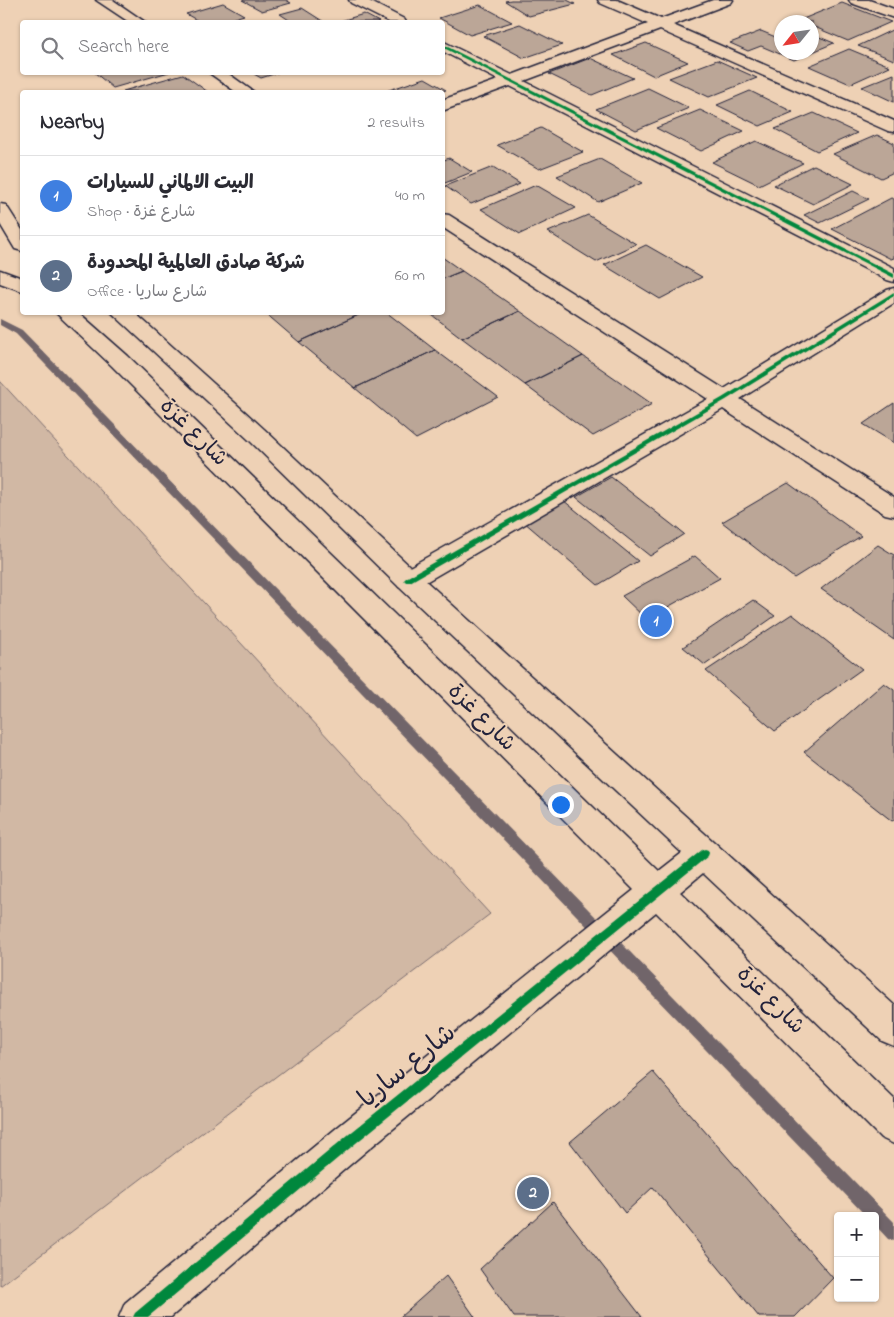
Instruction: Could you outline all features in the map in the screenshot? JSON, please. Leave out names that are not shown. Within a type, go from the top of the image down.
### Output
[{"type":"street","points":[[103,0],[135,20]]},
{"type":"street","points":[[356,0],[396,20]]},
{"type":"street","points":[[605,0],[894,127]]},
{"type":"street","points":[[445,105],[726,0]]},
{"type":"street","points":[[856,0],[894,14]]},
{"type":"street","points":[[445,46],[894,276]]},
{"type":"street","points":[[220,75],[243,90]]},
{"type":"street","points":[[0,209],[20,242]]},
{"type":"street","points":[[445,221],[894,508]]},
{"type":"street","points":[[0,249],[20,253]]},
{"type":"street","points":[[0,276],[20,284]]},
{"type":"street","points":[[408,580],[724,399],[894,294]]},
{"type":"street","name":"شارع غزة","points":[[68,315],[120,361],[894,1125]]},
{"type":"street","name":"شارع غزة","points":[[125,315],[256,434],[408,580],[894,1029]]},
{"type":"street","name":"شارع ساريا","points":[[139,1317],[352,1139],[660,892],[705,853]]},
{"type":"shaded area","points":[[0,381],[490,914],[0,1286]]},
{"type":"building","points":[[242,0],[286,0],[291,3],[262,11]]},
{"type":"building","points":[[567,0],[575,4],[529,16],[505,1]]},
{"type":"building","points":[[223,3],[244,15],[228,20],[196,20],[186,14]]},
{"type":"building","points":[[842,3],[891,22],[848,41],[819,29],[819,15],[813,15]]},
{"type":"building","points":[[480,5],[512,22],[470,35],[439,18]]},
{"type":"building","points":[[302,8],[321,20],[289,20],[280,14]]},
{"type":"building","points":[[364,14],[375,20],[344,20]]},
{"type":"building","points":[[520,24],[562,45],[524,58],[483,36]]},
{"type":"building","points":[[894,29],[894,60],[858,46]]},
{"type":"building","points":[[761,31],[774,36],[774,52],[761,46],[748,51],[730,43]]},
{"type":"building","points":[[819,37],[834,43],[819,49]]},
{"type":"building","points":[[646,43],[688,62],[654,76],[613,55]]},
{"type":"building","points":[[849,49],[890,66],[850,84],[809,66]]},
{"type":"building","points":[[590,58],[633,78],[592,95],[549,74]]},
{"type":"building","points":[[717,60],[757,78],[709,97],[669,78]]},
{"type":"building","points":[[894,74],[894,102],[862,87]]},
{"type":"building","points":[[98,75],[158,75],[113,88]]},
{"type":"building","points":[[184,75],[205,90],[127,90]]},
{"type":"building","points":[[256,75],[270,75],[261,78]]},
{"type":"building","points":[[425,78],[446,90],[445,90],[389,90]]},
{"type":"building","points":[[648,88],[689,108],[636,130],[596,109]]},
{"type":"building","points":[[750,91],[793,112],[760,126],[717,105]]},
{"type":"building","points":[[700,110],[744,131],[701,151],[656,128]]},
{"type":"building","points":[[814,113],[857,133],[817,151],[775,129]]},
{"type":"building","points":[[541,128],[583,152],[539,169],[497,145]]},
{"type":"building","points":[[877,135],[894,143],[894,172],[881,178],[833,154]]},
{"type":"building","points":[[756,141],[803,163],[759,185],[712,162]]},
{"type":"building","points":[[449,158],[472,172],[445,183],[445,160]]},
{"type":"building","points":[[600,159],[642,183],[598,202],[557,176]]},
{"type":"building","points":[[814,165],[853,184],[813,204],[774,185]]},
{"type":"building","points":[[493,167],[520,184],[471,204],[445,186]]},
{"type":"building","points":[[536,185],[576,208],[520,234],[481,209]]},
{"type":"building","points":[[853,191],[869,199],[820,223],[804,215]]},
{"type":"building","points":[[891,198],[894,199],[894,258],[891,259],[832,229]]},
{"type":"building","points":[[588,215],[636,244],[596,262],[548,232]]},
{"type":"building","points":[[646,245],[702,277],[660,299],[604,265]]},
{"type":"building","points":[[445,259],[462,271],[445,278]]},
{"type":"building","points":[[462,271],[520,311],[462,338],[432,315],[445,315],[445,278]]},
{"type":"building","points":[[520,311],[583,356],[525,385],[462,338]]},
{"type":"building","points":[[268,315],[358,315],[299,342]]},
{"type":"building","points":[[358,315],[390,315],[435,350],[355,388],[299,342]]},
{"type":"building","points":[[435,350],[498,397],[416,439],[355,388]]},
{"type":"building","points":[[583,356],[652,404],[593,436],[525,385]]},
{"type":"building","points":[[894,403],[894,443],[863,424]]},
{"type":"building","points":[[611,477],[684,534],[650,556],[576,497]]},
{"type":"building","points":[[788,483],[861,536],[794,578],[722,522]]},
{"type":"building","points":[[563,500],[638,561],[598,585],[524,522]]},
{"type":"building","points":[[878,545],[894,555],[894,640],[821,589]]},
{"type":"building","points":[[695,556],[720,578],[646,619],[622,596]]},
{"type":"building","points":[[753,600],[775,616],[705,665],[683,647]]},
{"type":"building","points":[[792,614],[862,669],[775,731],[706,671]]},
{"type":"building","points":[[884,683],[894,690],[894,820],[892,821],[804,752]]},
{"type":"building","points":[[653,1072],[833,1278],[795,1317],[759,1317],[653,1187],[625,1213],[570,1142]]},
{"type":"building","points":[[553,1202],[642,1317],[514,1317],[480,1269]]},
{"type":"building","points":[[446,1276],[475,1317],[400,1317]]},
{"type":"waterway","points":[[0,322],[19,332],[894,1233]]},
{"type":"cycle path","points":[[445,47],[894,276]]},
{"type":"cycle path","points":[[408,580],[724,399],[894,294]]},
{"type":"cycle path","points":[[139,1317],[352,1139],[705,853]]},
{"type":"place","name":"البيت الالماني للسيارات","points":[[656,621]]},
{"type":"place","name":"شركة صادق العالمية المحدودة","points":[[533,1193]]}]
